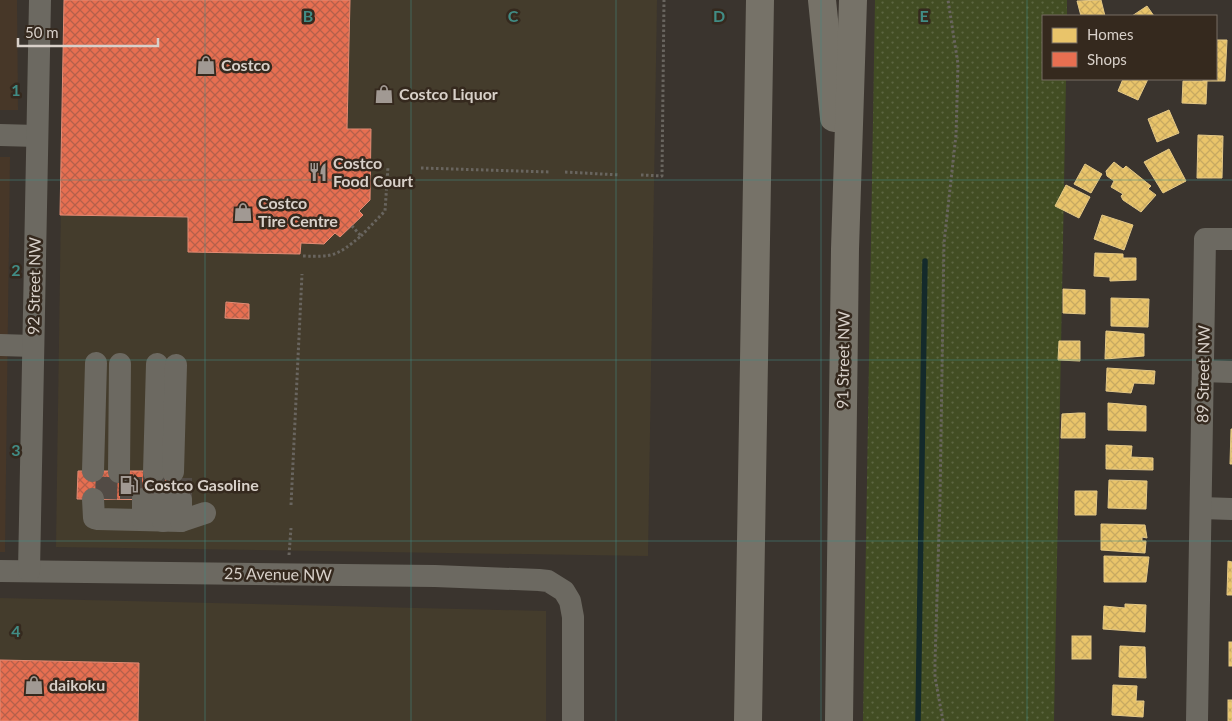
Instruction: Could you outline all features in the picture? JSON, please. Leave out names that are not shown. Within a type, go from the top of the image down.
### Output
[{"type":"main road","points":[[748,721],[760,0]]},
{"type":"main road","points":[[822,0],[844,249]]},
{"type":"main road","name":"91 Street NW","points":[[839,721],[844,249],[852,0]]},
{"type":"street","name":"92 Street NW","points":[[29,571],[40,0]]},
{"type":"street","points":[[0,135],[37,136]]},
{"type":"street","name":"89 Street NW","points":[[1197,721],[1205,239],[1232,239]]},
{"type":"street","points":[[0,346],[33,346]]},
{"type":"street","points":[[141,471],[143,364],[141,471]]},
{"type":"street","points":[[1203,372],[1232,372]]},
{"type":"street","points":[[1201,508],[1232,508]]},
{"type":"street","points":[[143,509],[204,513]]},
{"type":"street","name":"25 Avenue NW","points":[[0,571],[445,576],[538,580],[556,585],[564,591],[570,601],[573,617],[573,721]]},
{"type":"path","points":[[641,175],[662,176],[664,0]]},
{"type":"path","points":[[943,721],[935,677],[935,662],[941,489],[944,243],[956,135],[958,64],[948,0]]},
{"type":"path","points":[[303,256],[329,257],[344,250],[361,236],[385,211],[388,166]]},
{"type":"path","points":[[421,168],[550,172]]},
{"type":"path","points":[[565,172],[620,175]]},
{"type":"path","points":[[352,226],[361,236]]},
{"type":"path","points":[[291,506],[302,274]]},
{"type":"path","points":[[289,555],[291,528]]},
{"type":"shaded area","points":[[0,0],[17,0],[18,110],[0,110]]},
{"type":"shaded area","points":[[64,0],[657,0],[648,556],[56,547]]},
{"type":"shaded area","points":[[0,157],[10,157],[5,552],[0,552]]},
{"type":"shaded area","points":[[0,598],[546,611],[546,721],[0,721]]},
{"type":"green space","points":[[875,0],[1067,0],[1067,15],[1042,15],[1042,80],[1066,80],[1054,721],[863,721]]},
{"type":"building: Homes","points":[[1101,0],[1105,15],[1081,15],[1077,1]]},
{"type":"building: Homes","points":[[1147,6],[1153,15],[1134,15]]},
{"type":"building: Homes","points":[[1217,40],[1227,40],[1225,81],[1203,81],[1217,80]]},
{"type":"building: Homes","points":[[1123,80],[1148,80],[1138,100],[1118,91]]},
{"type":"building: Homes","points":[[1183,81],[1207,81],[1206,104],[1182,103]]},
{"type":"building: Homes","points":[[1169,110],[1179,133],[1157,142],[1148,119]]},
{"type":"building: Homes","points":[[1198,135],[1223,136],[1222,178],[1197,178]]},
{"type":"building: Homes","points":[[1169,149],[1186,181],[1163,193],[1144,162]]},
{"type":"building: Homes","points":[[1114,162],[1123,169],[1126,166],[1151,186],[1148,189],[1156,195],[1141,212],[1123,200],[1121,196],[1123,194],[1111,187],[1114,181],[1107,176],[1106,171]]},
{"type":"building: Homes","points":[[1085,164],[1102,174],[1091,193],[1074,184]]},
{"type":"building: Homes","points":[[1066,185],[1090,197],[1079,218],[1055,206]]},
{"type":"building: Homes","points":[[1102,215],[1133,225],[1124,250],[1094,239]]},
{"type":"building: Homes","points":[[1095,253],[1123,254],[1123,258],[1136,258],[1136,280],[1110,281],[1110,277],[1094,276]]},
{"type":"building: Homes","points":[[1063,289],[1085,290],[1085,314],[1063,313]]},
{"type":"building: Homes","points":[[1111,298],[1149,299],[1148,327],[1111,326]]},
{"type":"building: Homes","points":[[1106,331],[1144,334],[1144,356],[1105,359]]},
{"type":"building: Homes","points":[[1059,341],[1080,341],[1080,361],[1058,360]]},
{"type":"building: Homes","points":[[1107,368],[1155,371],[1154,384],[1134,383],[1131,393],[1106,391]]},
{"type":"building: Homes","points":[[1108,403],[1146,406],[1146,431],[1108,430]]},
{"type":"building: Homes","points":[[1085,413],[1085,438],[1061,438],[1062,414]]},
{"type":"building: Homes","points":[[1231,429],[1232,464],[1230,464]]},
{"type":"building: Homes","points":[[1106,445],[1132,446],[1131,457],[1153,458],[1153,470],[1106,469]]},
{"type":"building: Homes","points":[[1109,480],[1147,481],[1146,509],[1108,508]]},
{"type":"building: Homes","points":[[1075,491],[1097,491],[1096,515],[1075,515]]},
{"type":"building: Homes","points":[[1101,524],[1145,525],[1147,538],[1142,537],[1142,541],[1146,541],[1145,553],[1101,550]]},
{"type":"building: Homes","points":[[1104,556],[1149,557],[1146,582],[1104,582]]},
{"type":"building: Homes","points":[[1228,561],[1232,562],[1232,595],[1227,595]]},
{"type":"building: Homes","points":[[1125,604],[1146,605],[1145,632],[1103,629],[1104,606],[1125,608]]},
{"type":"building: Homes","points":[[1072,636],[1091,636],[1091,659],[1072,659]]},
{"type":"building: Homes","points":[[1229,642],[1232,642],[1232,666],[1229,666]]},
{"type":"building: Homes","points":[[1120,646],[1145,647],[1146,678],[1119,677]]},
{"type":"building: Homes","points":[[1113,685],[1137,686],[1136,701],[1144,701],[1143,717],[1112,715]]},
{"type":"building: Homes","points":[[1228,700],[1232,700],[1232,721],[1228,721]]},
{"type":"building: Shops","name":"Costco","points":[[64,0],[350,0],[347,129],[371,129],[370,200],[359,211],[363,215],[340,237],[335,233],[324,244],[301,243],[300,254],[188,252],[188,217],[60,215]]},
{"type":"building: Shops","points":[[226,302],[249,304],[249,319],[225,318]]},
{"type":"building: Shops","name":"Costco Gasoline","points":[[78,471],[181,471],[181,500],[77,499]]},
{"type":"building: Shops","points":[[0,660],[139,663],[138,721],[0,721]]},
{"type":"waterway","points":[[918,721],[925,261]]},
{"type":"tunnel","points":[[106,499],[107,471]]},
{"type":"tunnel","points":[[131,471],[131,499]]},
{"type":"tunnel","points":[[181,471],[181,500]]},
{"type":"tunnel","points":[[154,472],[154,500]]},
{"type":"place","name":"Costco","points":[[206,65]]},
{"type":"place","name":"Costco Liquor","points":[[384,94]]},
{"type":"place","name":"Costco Food Court","points":[[318,172]]},
{"type":"place","name":"Costco Tire Centre","points":[[243,212]]},
{"type":"place","name":"Costco Gasoline","points":[[129,485]]},
{"type":"place","name":"daikoku","points":[[34,685]]}]
